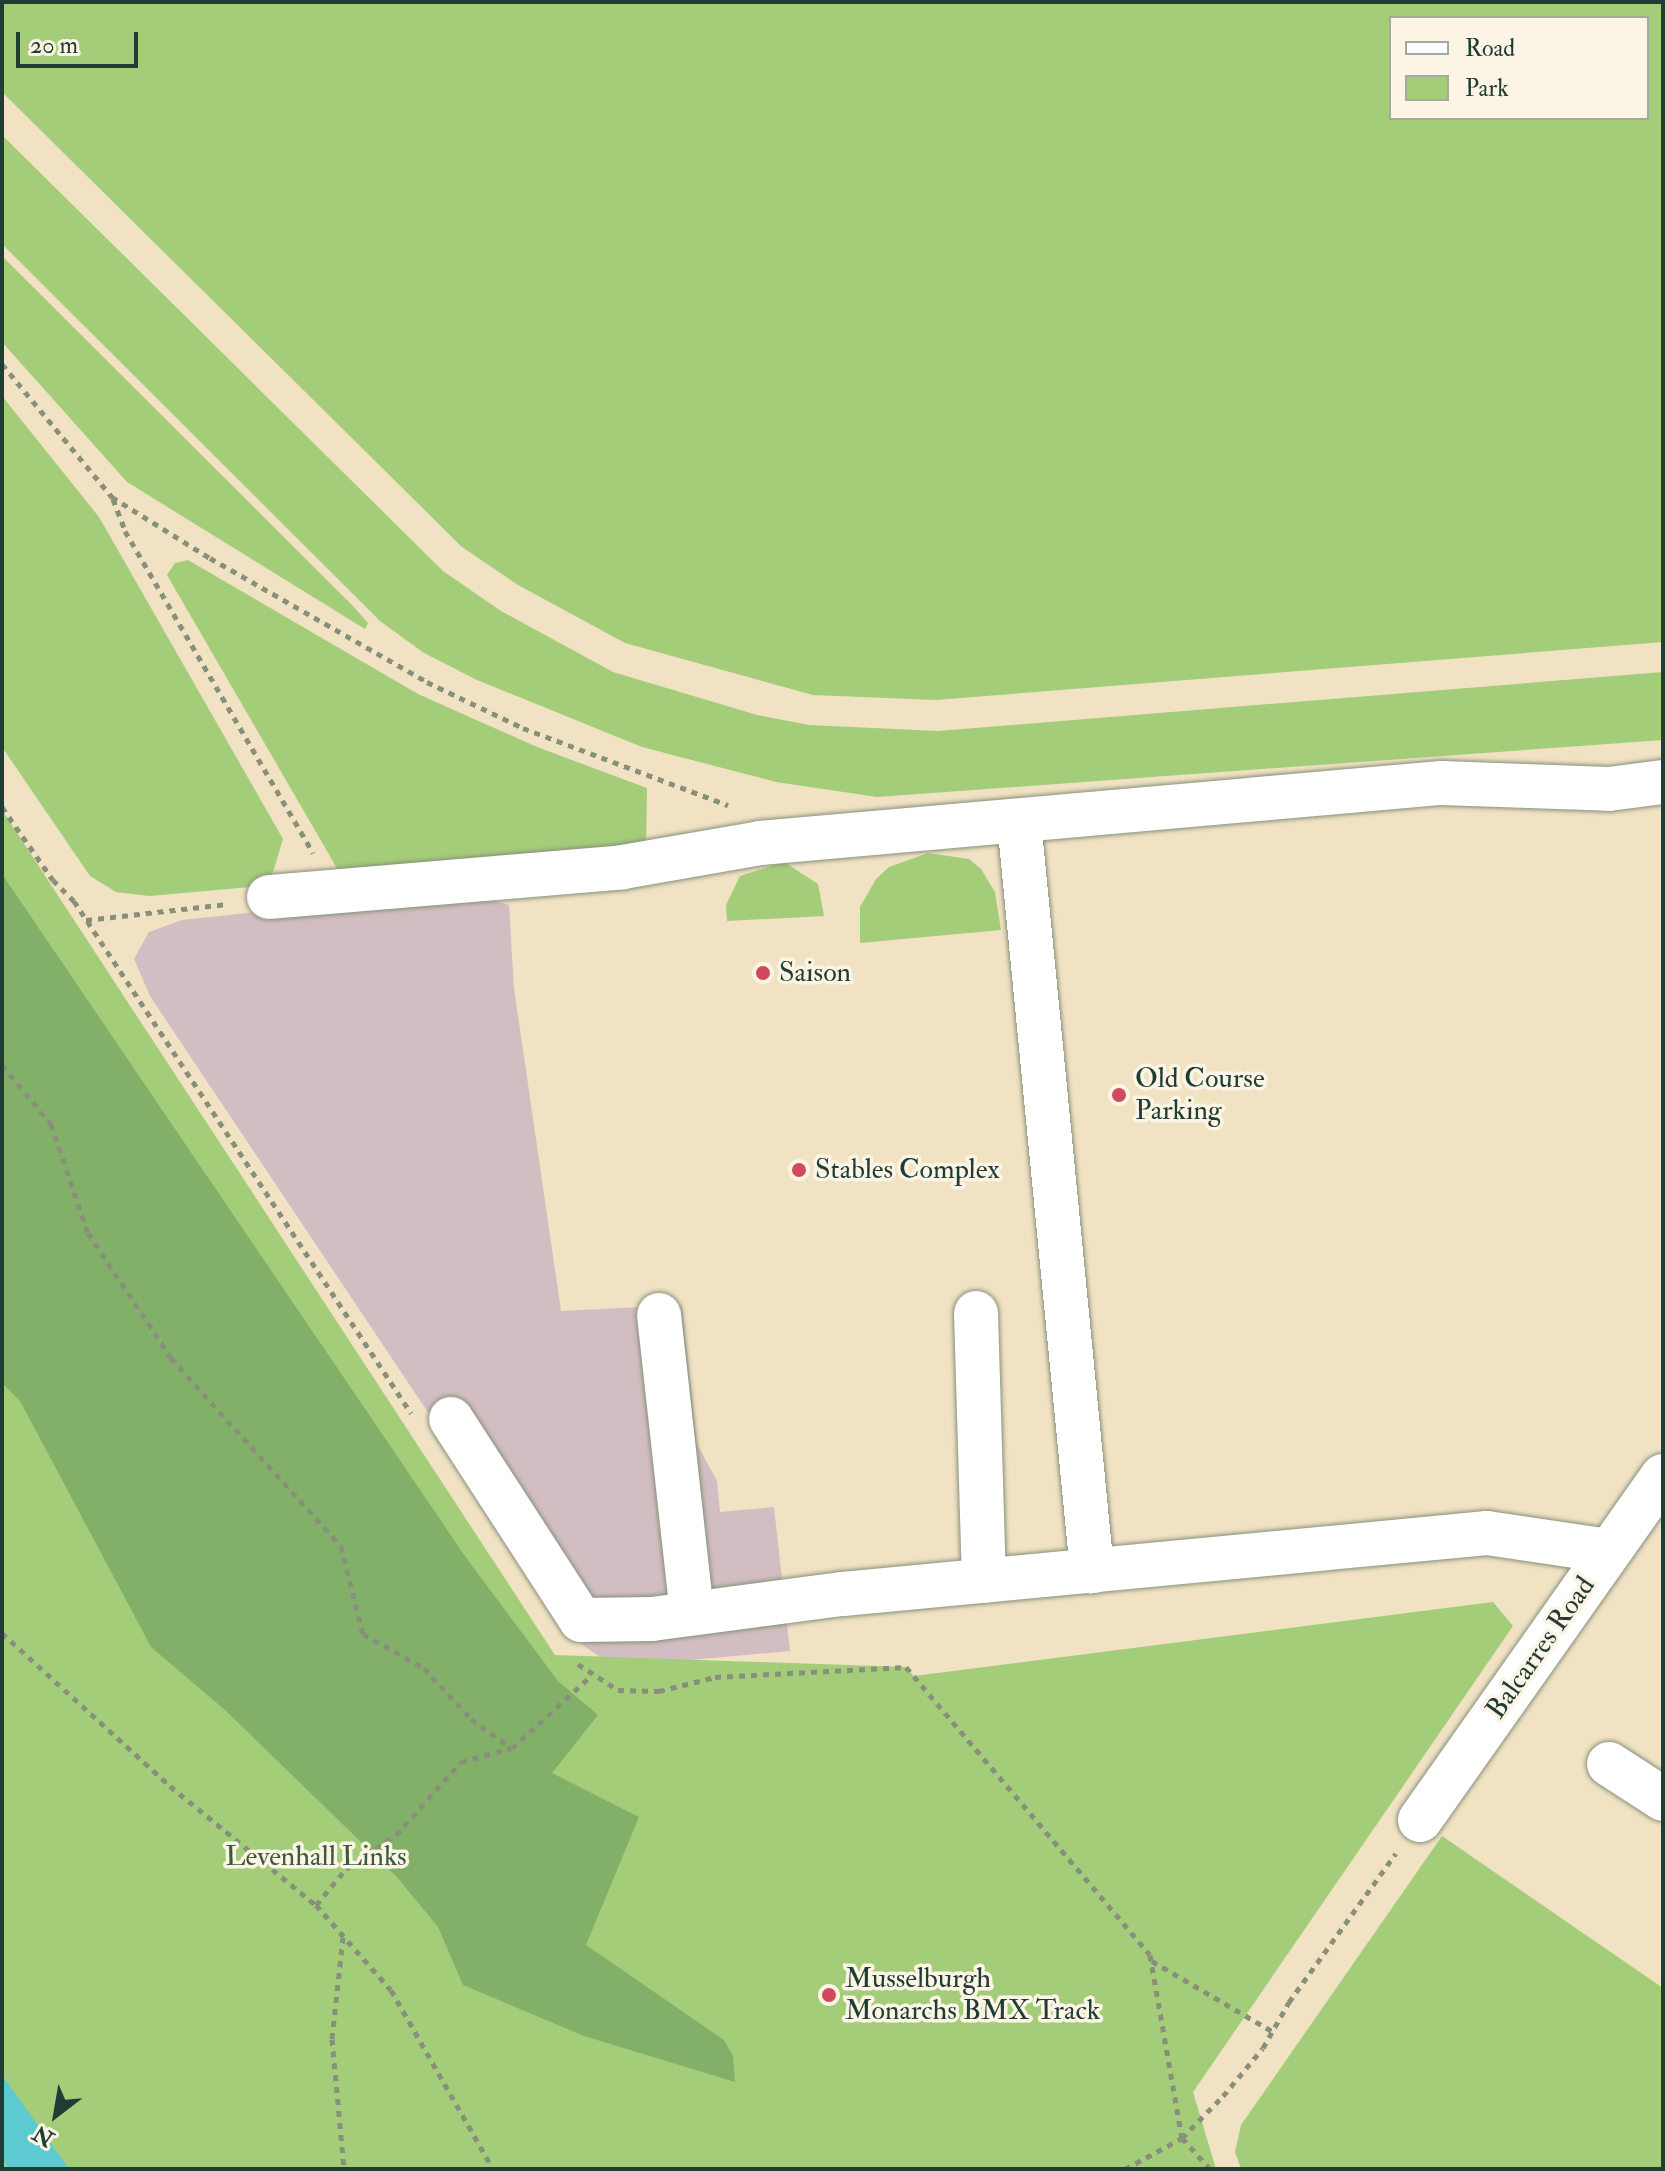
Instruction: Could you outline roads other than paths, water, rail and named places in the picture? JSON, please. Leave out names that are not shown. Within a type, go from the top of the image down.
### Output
[{"type":"street","points":[[269,897],[623,867],[760,843],[1441,783],[1609,789],[1663,782]]},
{"type":"street","points":[[1019,821],[1092,1571]]},
{"type":"street","points":[[976,1313],[984,1581]]},
{"type":"street","points":[[659,1315],[692,1613]]},
{"type":"street","points":[[434,1420],[581,1620],[692,1613],[984,1581],[1505,1532],[1609,1551]]},
{"type":"street","name":"Balcarres Road","points":[[1420,1820],[1663,1476]]},
{"type":"street","points":[[1609,1764],[1659,1789]]},
{"type":"water","points":[[2,2075],[69,2169],[10,2169],[2,2159]]},
{"type":"place","name":"Saison","points":[[763,973]]},
{"type":"place","name":"Old Course Parking","points":[[1119,1095]]},
{"type":"place","name":"Stables Complex","points":[[799,1170]]},
{"type":"place","name":"Musselburgh Monarchs BMX Track","points":[[829,1995]]},
{"type":"park label","name":"Levenhall Links","points":[[316,1857]]}]
